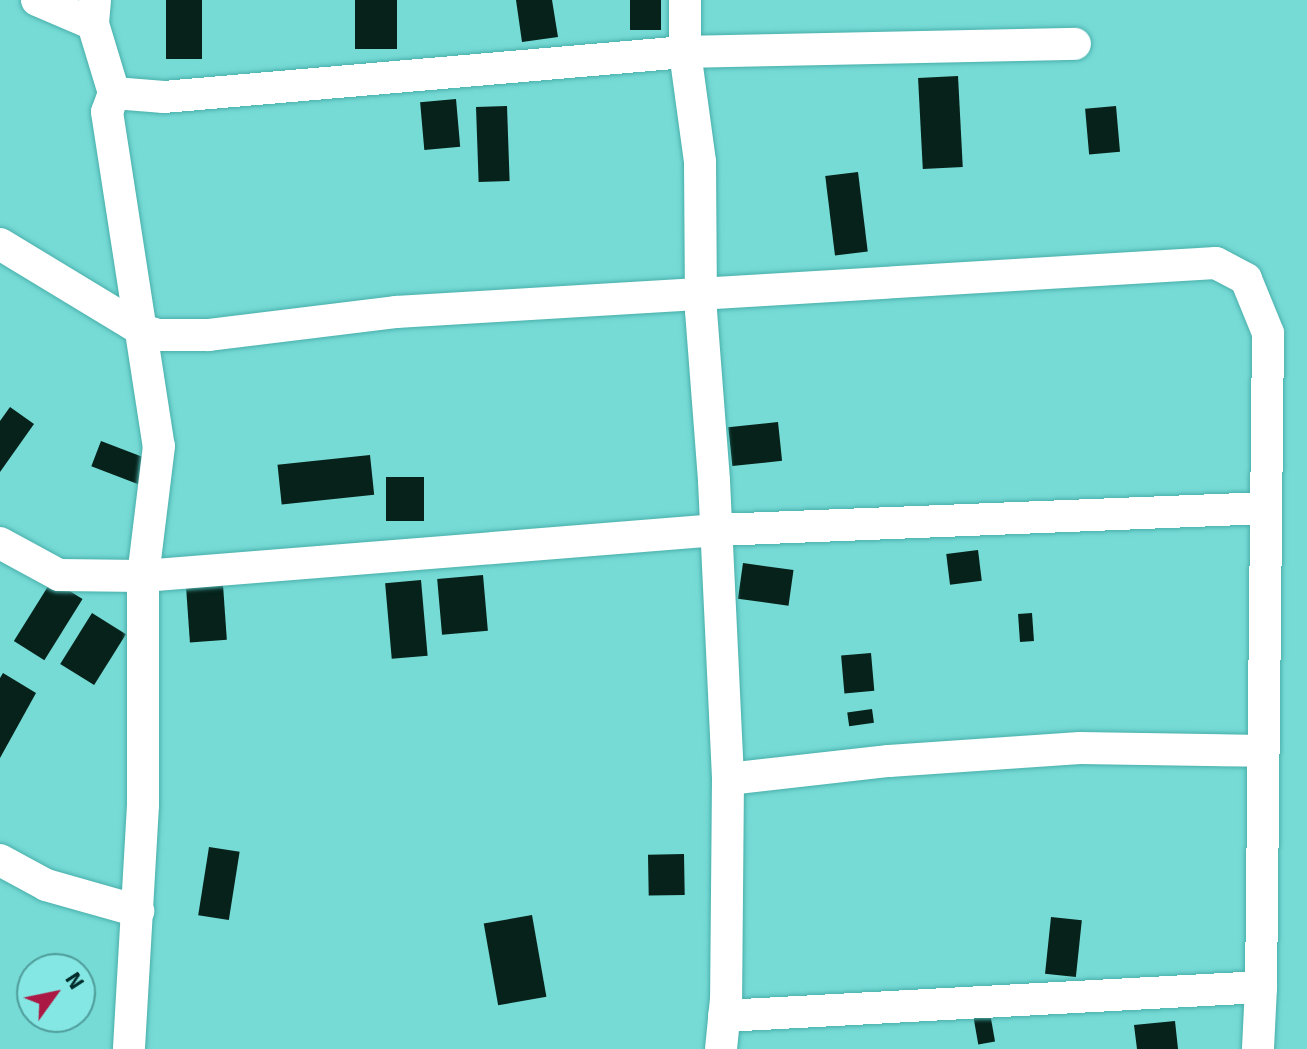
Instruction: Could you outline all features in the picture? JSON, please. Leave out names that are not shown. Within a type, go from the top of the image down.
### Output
[{"type":"street","points":[[37,0],[94,12],[114,93],[107,112],[159,446],[143,576],[143,805],[129,1049]]},
{"type":"street","points":[[685,0],[685,52],[700,162],[701,291],[717,530],[728,779],[721,1049]]},
{"type":"street","points":[[114,93],[164,97],[685,52],[1075,44]]},
{"type":"street","points":[[0,244],[142,330],[158,335],[209,335],[396,312],[701,291],[1216,263],[1246,279],[1268,333],[1258,1049]]},
{"type":"street","points":[[0,543],[59,575],[143,576],[717,530],[1266,508]]},
{"type":"street","points":[[728,779],[889,761],[1080,748],[1263,751]]},
{"type":"street","points":[[0,860],[46,885],[138,911]]},
{"type":"street","points":[[724,1016],[1261,987]]},
{"type":"building","points":[[166,0],[202,0],[202,59],[166,59]]},
{"type":"building","points":[[355,0],[397,0],[397,49],[355,49]]},
{"type":"building","points":[[516,0],[552,0],[558,37],[522,42]]},
{"type":"building","points":[[630,0],[661,0],[661,30],[630,30]]},
{"type":"building","points":[[958,76],[963,167],[923,169],[918,78]]},
{"type":"building","points":[[456,99],[460,147],[424,150],[420,102]]},
{"type":"building","points":[[507,106],[510,181],[479,182],[476,107]]},
{"type":"building","points":[[1116,106],[1120,152],[1089,155],[1085,109]]},
{"type":"building","points":[[858,172],[868,251],[835,255],[825,176]]},
{"type":"building","points":[[10,407],[34,424],[0,472],[0,421]]},
{"type":"building","points":[[778,422],[782,461],[732,466],[728,427]]},
{"type":"building","points":[[101,441],[149,459],[139,484],[91,466]]},
{"type":"building","points":[[370,455],[374,495],[282,505],[278,465]]},
{"type":"building","points":[[386,477],[424,477],[424,521],[386,521]]},
{"type":"building","points":[[978,550],[982,581],[950,585],[946,554]]},
{"type":"building","points":[[743,563],[794,570],[788,606],[738,599]]},
{"type":"building","points":[[483,575],[488,631],[442,635],[437,579]]},
{"type":"building","points":[[52,580],[83,599],[44,660],[14,641]]},
{"type":"building","points":[[421,580],[428,656],[392,659],[385,583]]},
{"type":"building","points":[[223,585],[227,640],[190,642],[186,588]]},
{"type":"building","points":[[92,613],[126,634],[94,685],[60,664]]},
{"type":"building","points":[[1032,613],[1034,641],[1020,642],[1018,614]]},
{"type":"building","points":[[871,653],[874,691],[844,693],[841,656]]},
{"type":"building","points":[[3,673],[36,693],[0,758],[0,678]]},
{"type":"building","points":[[872,709],[874,723],[849,726],[847,712]]},
{"type":"building","points":[[209,847],[240,852],[229,920],[198,915]]},
{"type":"building","points":[[684,854],[685,895],[649,896],[648,855]]},
{"type":"building","points":[[532,915],[546,997],[498,1005],[484,924]]},
{"type":"building","points":[[1051,917],[1082,920],[1076,977],[1045,974]]},
{"type":"building","points":[[990,1013],[995,1042],[978,1045],[973,1016]]},
{"type":"building","points":[[1175,1021],[1178,1049],[1137,1049],[1134,1025]]}]
